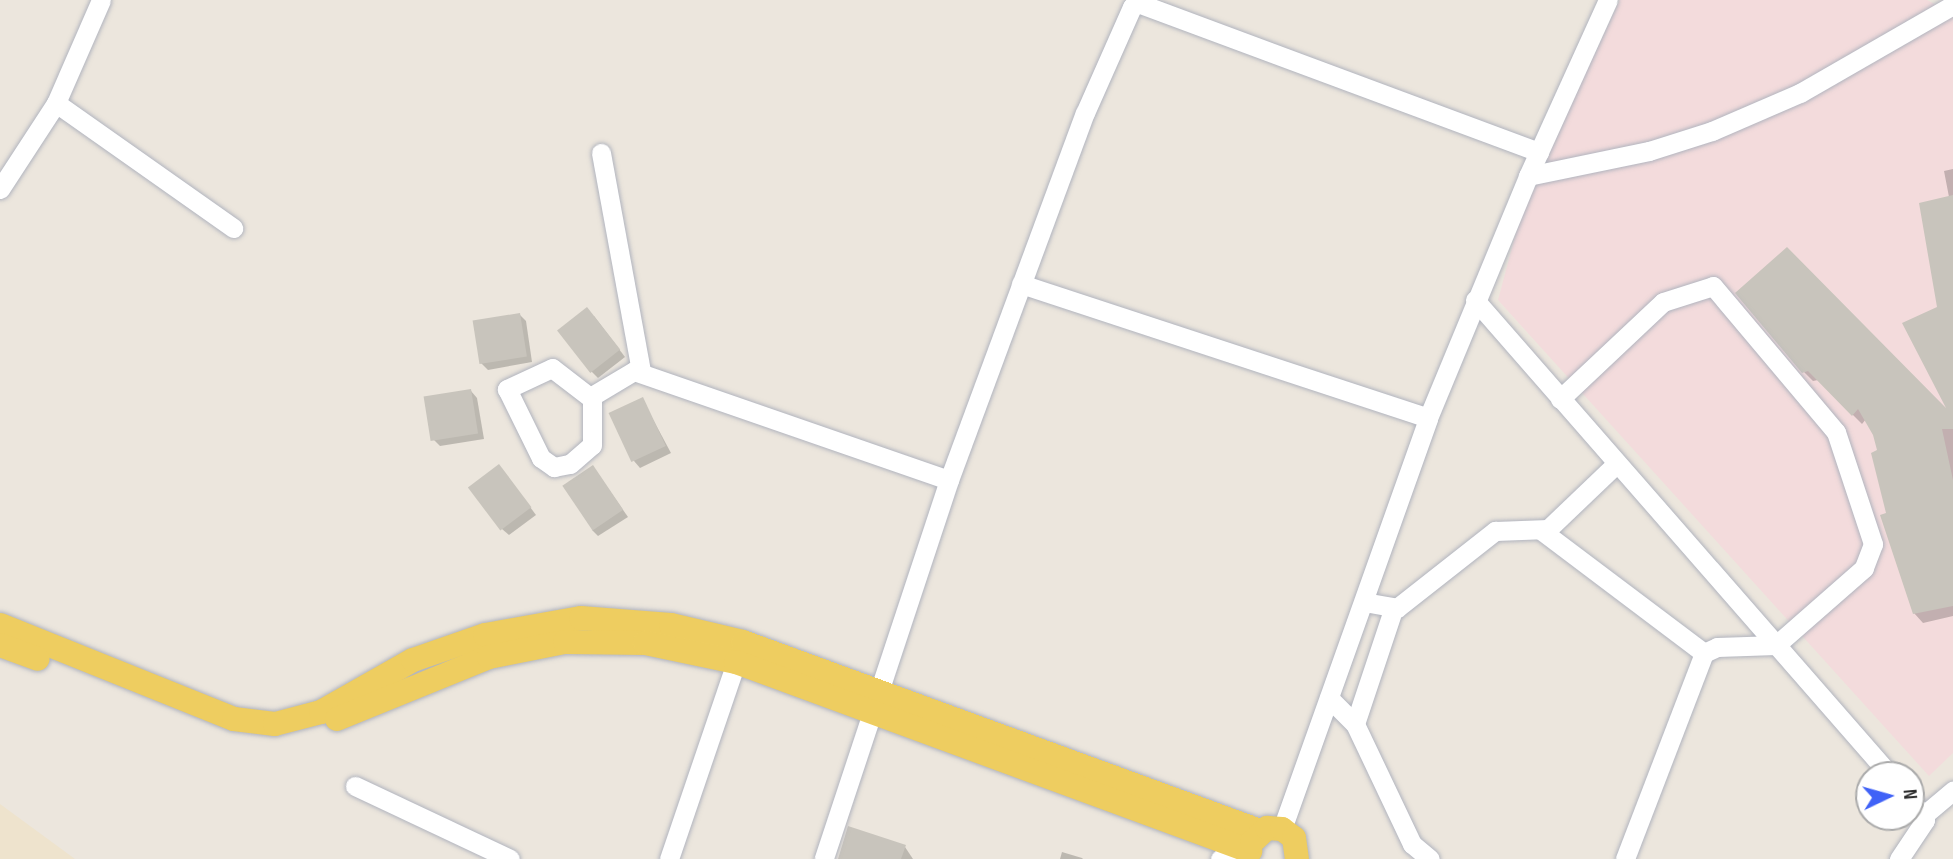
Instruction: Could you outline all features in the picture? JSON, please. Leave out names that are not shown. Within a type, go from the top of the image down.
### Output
[{"type":"main road","points":[[0,645],[153,696],[234,719],[275,724],[316,721],[431,652],[551,621],[629,619],[739,652],[878,702],[1251,846],[1294,838],[1304,857]]},
{"type":"main road","points":[[0,625],[153,696]]},
{"type":"lane","points":[[0,189],[56,103],[101,0]]},
{"type":"lane","points":[[1251,846],[1329,698],[1427,418],[1528,176],[1608,0]]},
{"type":"lane","points":[[824,859],[949,481],[1085,113],[1132,7],[1138,3],[1539,152]]},
{"type":"lane","points":[[1528,176],[1649,151],[1712,131],[1800,93],[1953,5]]},
{"type":"lane","points":[[56,103],[233,228]]},
{"type":"lane","points":[[601,153],[641,372]]},
{"type":"lane","points":[[1021,284],[1427,418]]},
{"type":"lane","points":[[1560,399],[1663,302],[1713,286],[1836,432],[1873,544],[1864,568],[1776,645],[1712,648],[1704,653],[1625,859]]},
{"type":"lane","points":[[1475,300],[1878,761]]},
{"type":"lane","points":[[552,368],[591,398],[592,446],[570,464],[554,467],[541,458],[507,389],[552,368]]},
{"type":"lane","points":[[591,398],[628,373],[641,372],[949,481]]},
{"type":"lane","points":[[1354,724],[1393,610],[1491,533],[1542,530],[1617,463]]},
{"type":"lane","points":[[1542,530],[1704,653]]},
{"type":"lane","points":[[1364,603],[1393,610]]},
{"type":"lane","points":[[669,859],[739,652]]},
{"type":"lane","points":[[1329,698],[1354,724],[1412,844],[1430,859]]},
{"type":"lane","points":[[355,786],[510,859]]},
{"type":"lane","points":[[1925,814],[1953,791]]},
{"type":"lane","points":[[1899,859],[1919,831]]},
{"type":"shaded area","points":[[1620,0],[1927,0],[1953,14],[1953,753],[1929,776],[1925,772],[1925,761],[1915,761],[1498,300],[1524,203]]},
{"type":"shaded area","points":[[0,804],[75,859],[0,859]]},
{"type":"building","points":[[1953,195],[1953,429],[1942,429],[1953,480],[1953,606],[1913,614],[1880,515],[1886,513],[1871,453],[1877,450],[1873,435],[1858,409],[1852,416],[1808,371],[1802,373],[1735,293],[1787,247],[1946,408],[1902,323],[1937,307],[1919,203]]},
{"type":"building","points":[[587,307],[620,350],[590,373],[557,330]]},
{"type":"building","points":[[520,313],[527,356],[479,364],[473,321]]},
{"type":"building","points":[[471,389],[478,433],[431,441],[424,397]]},
{"type":"building","points":[[643,397],[666,446],[631,462],[609,413]]},
{"type":"building","points":[[499,464],[531,507],[500,531],[468,487]]},
{"type":"building","points":[[593,465],[623,510],[593,530],[562,486]]},
{"type":"building","points":[[848,826],[906,845],[901,859],[838,859]]}]
